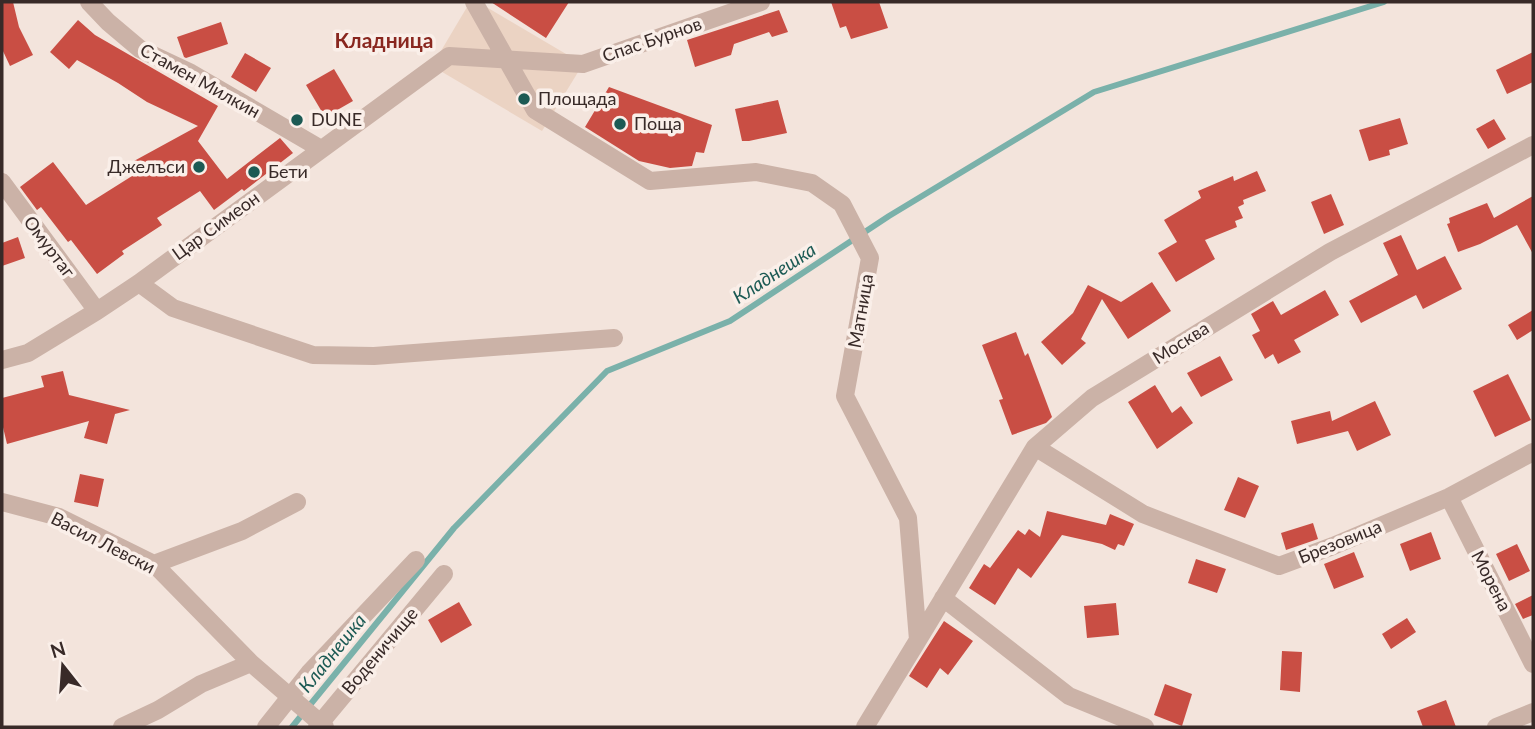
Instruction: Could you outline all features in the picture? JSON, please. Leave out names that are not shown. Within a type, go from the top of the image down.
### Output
[{"type":"street","name":"Стамен Милкин","points":[[89,2],[139,49],[191,73],[321,149]]},
{"type":"street","name":"Матница","points":[[474,2],[534,110],[650,181],[756,172],[812,183],[842,204],[870,258],[845,396],[908,518],[918,640]]},
{"type":"street","name":"Спас Бурнов","points":[[583,64],[761,2]]},
{"type":"street","name":"Цар Симеон","points":[[2,360],[28,354],[139,283],[449,56],[583,64]]},
{"type":"street","name":"Москва","points":[[918,640],[1035,447],[1092,398],[1330,252],[1533,145]]},
{"type":"street","name":"Омуртаг","points":[[2,182],[97,311]]},
{"type":"street","points":[[139,283],[173,308],[313,355],[374,356],[614,338]]},
{"type":"street","name":"Брезовица","points":[[1035,447],[1143,514],[1279,566],[1449,497],[1533,452]]},
{"type":"street","name":"Морена","points":[[1449,497],[1533,664]]},
{"type":"street","name":"Васил Левски","points":[[2,502],[59,517],[154,564],[251,663],[320,725]]},
{"type":"street","points":[[154,564],[242,531],[297,502]]},
{"type":"street","points":[[265,727],[292,699],[309,673],[416,560]]},
{"type":"street","name":"Воденичище","points":[[320,725],[444,574]]},
{"type":"street","points":[[943,598],[1069,696],[1145,727]]},
{"type":"street","points":[[871,724],[918,640]]},
{"type":"street","points":[[122,727],[158,710],[201,684],[251,663]]},
{"type":"street","points":[[1496,727],[1533,712]]},
{"type":"shaded area","name":"Площада","points":[[470,2],[478,2],[583,64],[542,131],[432,66]]},
{"type":"building","points":[[2,2],[13,2],[19,27],[33,55],[10,66],[2,49]]},
{"type":"building","points":[[491,2],[569,2],[546,38]]},
{"type":"building","points":[[831,2],[879,2],[888,28],[851,39],[846,26],[840,28]]},
{"type":"building","points":[[779,10],[788,32],[772,37],[769,32],[734,44],[731,55],[695,67],[687,40]]},
{"type":"building","points":[[78,20],[95,35],[218,106],[198,141],[227,179],[280,138],[293,153],[244,191],[242,189],[214,210],[200,191],[157,218],[162,225],[122,251],[124,254],[97,274],[71,240],[68,242],[41,207],[37,210],[20,187],[53,162],[86,205],[140,171],[134,161],[198,126],[147,102],[77,60],[69,69],[50,52]]},
{"type":"building","points":[[221,22],[228,44],[184,57],[177,37]]},
{"type":"building","points":[[1533,52],[1533,82],[1507,94],[1496,70]]},
{"type":"building","points":[[245,53],[271,68],[256,92],[231,77]]},
{"type":"building","points":[[334,69],[353,101],[325,117],[306,85]]},
{"type":"building","points":[[609,87],[712,125],[704,153],[696,152],[692,166],[670,168],[639,161],[585,127]]},
{"type":"building","points":[[778,100],[787,133],[742,141],[735,109]]},
{"type":"building","points":[[1400,118],[1408,144],[1389,150],[1390,155],[1369,161],[1359,130]]},
{"type":"building","points":[[1494,119],[1506,139],[1488,149],[1476,129]]},
{"type":"building","points":[[1257,171],[1266,191],[1243,200],[1244,204],[1238,207],[1243,218],[1235,221],[1237,227],[1205,240],[1215,259],[1176,282],[1158,253],[1177,242],[1164,220],[1201,198],[1198,191],[1233,176],[1234,181]]},
{"type":"building","points":[[1331,194],[1344,225],[1324,234],[1311,202]]},
{"type":"building","points":[[1533,196],[1533,254],[1517,225],[1458,252],[1447,224],[1450,223],[1449,218],[1487,203],[1494,218]]},
{"type":"building","points":[[1401,235],[1417,270],[1445,256],[1462,289],[1423,309],[1416,295],[1361,323],[1349,301],[1398,275],[1383,243]]},
{"type":"building","points":[[18,237],[25,258],[2,266],[2,243]]},
{"type":"building","points":[[1152,282],[1171,311],[1128,339],[1102,299],[1081,339],[1086,343],[1062,365],[1041,342],[1073,313],[1088,285],[1121,302]]},
{"type":"building","points":[[1325,290],[1339,315],[1294,340],[1301,352],[1278,364],[1273,354],[1265,359],[1252,335],[1260,331],[1251,314],[1273,301],[1281,315]]},
{"type":"building","points":[[1533,310],[1533,330],[1517,340],[1508,325]]},
{"type":"building","points":[[1016,332],[1025,356],[1028,353],[1052,417],[1046,423],[1012,435],[999,400],[1003,399],[982,345]]},
{"type":"building","points":[[1220,356],[1233,380],[1201,397],[1187,373]]},
{"type":"building","points":[[63,371],[69,395],[130,410],[115,414],[107,444],[84,438],[89,421],[7,444],[2,423],[2,398],[44,387],[41,376]]},
{"type":"building","points":[[1508,374],[1531,420],[1495,437],[1473,391]]},
{"type":"building","points":[[1155,385],[1172,413],[1181,406],[1193,423],[1157,449],[1128,402]]},
{"type":"building","points":[[1375,401],[1391,435],[1357,451],[1348,431],[1297,444],[1291,421],[1330,411],[1332,421]]},
{"type":"building","points":[[80,474],[104,479],[98,507],[74,502]]},
{"type":"building","points":[[1238,477],[1259,486],[1245,518],[1224,510]]},
{"type":"building","points":[[1047,511],[1106,525],[1110,514],[1134,524],[1124,546],[1118,544],[1115,550],[1102,544],[1062,535],[1031,578],[1018,568],[995,605],[969,588],[984,564],[990,568],[1018,530],[1025,535],[1029,529],[1040,537]]},
{"type":"building","points":[[1313,523],[1318,539],[1286,550],[1281,533]]},
{"type":"building","points":[[1431,532],[1441,559],[1410,571],[1400,544]]},
{"type":"building","points":[[1517,544],[1530,571],[1509,581],[1496,554]]},
{"type":"building","points":[[1354,552],[1364,577],[1334,589],[1324,564]]},
{"type":"building","points":[[1196,559],[1226,569],[1217,593],[1188,583]]},
{"type":"building","points":[[1533,595],[1533,615],[1523,619],[1515,604]]},
{"type":"building","points":[[459,602],[472,625],[441,643],[428,620]]},
{"type":"building","points":[[1116,603],[1119,635],[1087,638],[1084,606]]},
{"type":"building","points":[[1407,618],[1416,632],[1391,649],[1382,634]]},
{"type":"building","points":[[944,621],[973,641],[948,675],[940,668],[927,688],[909,676]]},
{"type":"building","points":[[1282,651],[1302,652],[1300,692],[1280,690]]},
{"type":"building","points":[[1165,684],[1192,694],[1182,726],[1154,715]]},
{"type":"building","points":[[1446,700],[1456,727],[1423,727],[1417,711]]},
{"type":"waterway","name":"Кладнешка","points":[[292,727],[454,528],[607,371],[730,321],[889,216],[1094,92],[1384,2]]},
{"type":"place","name":"Площада","points":[[524,99]]},
{"type":"place","name":"DUNE","points":[[297,120]]},
{"type":"place","name":"Поща","points":[[620,124]]},
{"type":"place","name":"Джелъси","points":[[199,167]]},
{"type":"place","name":"Бети","points":[[254,172]]},
{"type":"district","name":"Кладница","points":[[384,41]]}]
